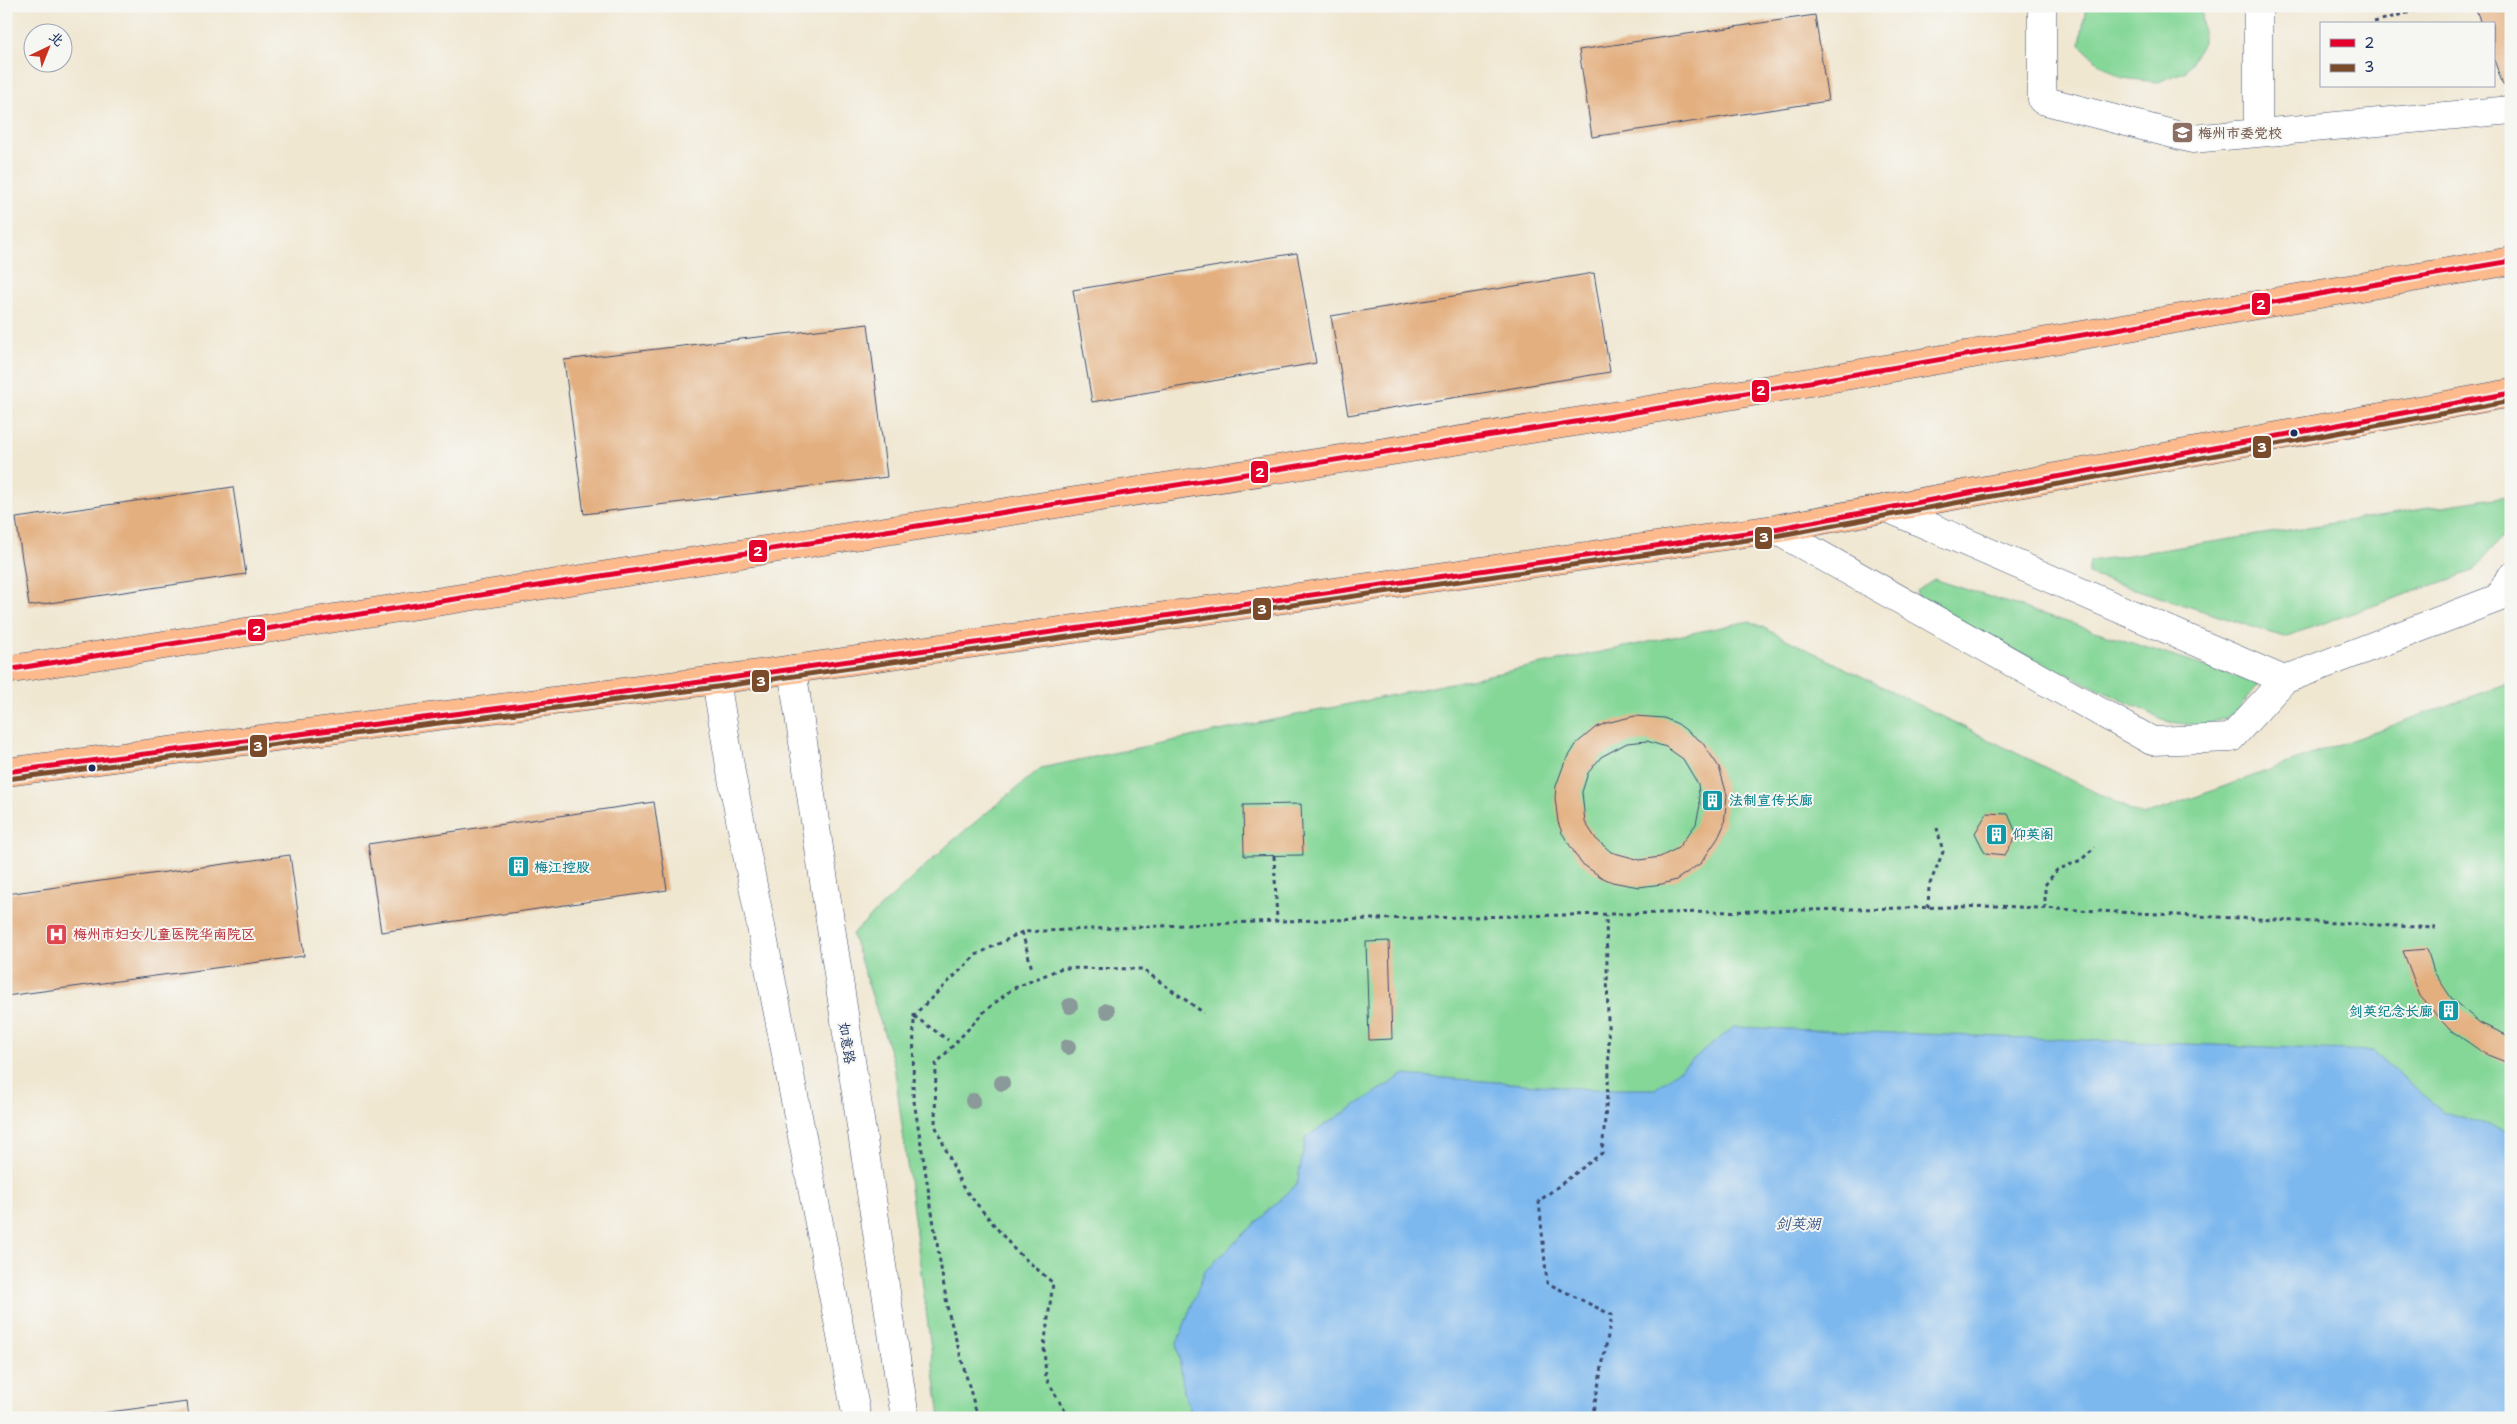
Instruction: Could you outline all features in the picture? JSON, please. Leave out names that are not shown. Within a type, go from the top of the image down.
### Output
[{"type":"main road","points":[[6,670],[1604,417],[2511,261]]},
{"type":"main road","points":[[6,772],[716,680],[1774,529],[2511,393]]},
{"type":"street","points":[[2042,6],[2042,100],[2192,139],[2511,110]]},
{"type":"street","points":[[2258,6],[2258,132]]},
{"type":"street","points":[[1887,508],[2284,680]]},
{"type":"street","points":[[1774,529],[2152,741],[2231,738],[2284,680],[2507,593]]},
{"type":"street","name":"如意路","points":[[792,669],[905,1418]]},
{"type":"street","points":[[716,680],[732,778],[857,1418]]},
{"type":"path","points":[[2374,22],[2433,6]]},
{"type":"path","points":[[1928,908],[1929,886],[1943,852],[1937,828]]},
{"type":"path","points":[[2045,908],[2045,885],[2057,870],[2081,860],[2094,847]]},
{"type":"path","points":[[1274,856],[1277,920]]},
{"type":"path","points":[[978,1418],[948,1311],[913,1096],[914,1015],[976,955],[1022,932],[1277,920],[1998,906],[2436,928]]},
{"type":"path","points":[[1592,1418],[1612,1315],[1547,1283],[1539,1201],[1602,1153],[1609,1074],[1606,915]]},
{"type":"path","points":[[1022,932],[1032,969]]},
{"type":"path","points":[[1069,1418],[1046,1378],[1044,1348],[1053,1283],[1014,1250],[962,1186],[935,1124],[936,1064],[984,1012],[1012,989],[1062,968],[1142,969],[1204,1013]]},
{"type":"path","points":[[914,1015],[948,1040]]},
{"type":"green space","points":[[2086,6],[2178,6],[2202,10],[2203,43],[2186,71],[2158,82],[2122,78],[2099,63],[2080,45]]},
{"type":"green space","points":[[2500,497],[2511,498],[2511,526],[2473,571],[2284,637],[2088,574],[2090,561]]},
{"type":"green space","points":[[1934,579],[2259,684],[2232,716],[2202,726],[2169,722],[1923,607],[1916,591]]},
{"type":"green space","points":[[1750,621],[2143,816],[2511,682],[2511,1418],[940,1418],[894,1064],[852,934],[950,843],[1041,768]]},
{"type":"water","name":"剑英湖","points":[[1734,1027],[2373,1051],[2442,1111],[2511,1133],[2511,1418],[1193,1418],[1184,1392],[1177,1343],[1205,1271],[1297,1184],[1306,1137],[1403,1075],[1590,1089],[1655,1089]]},
{"type":"building","points":[[2475,6],[2511,6],[2511,83],[2503,85],[2494,60],[2494,22],[2480,22]]},
{"type":"building","points":[[1815,15],[1828,101],[1592,137],[1579,50]]},
{"type":"building","points":[[1297,253],[1316,363],[1092,402],[1073,290]]},
{"type":"building","points":[[1594,273],[1610,372],[1348,415],[1331,316]]},
{"type":"building","points":[[868,324],[887,477],[584,514],[564,360]]},
{"type":"building","points":[[233,487],[246,574],[29,606],[16,518]]},
{"type":"building","name":"法制宣传长廊","points":[[1635,716],[1664,718],[1678,724],[1702,742],[1719,767],[1727,795],[1724,825],[1718,838],[1701,863],[1676,880],[1639,887],[1612,882],[1581,863],[1562,833],[1558,822],[1555,798],[1556,786],[1564,764],[1577,743],[1595,728],[1606,723]],"holes":[[[1647,741],[1666,747],[1683,759],[1698,784],[1700,805],[1696,824],[1678,848],[1660,857],[1640,860],[1611,852],[1596,839],[1585,822],[1582,792],[1588,773],[1601,757],[1627,743]]]},
{"type":"building","name":"梅江控股","points":[[654,802],[667,890],[381,932],[368,844]]},
{"type":"building","points":[[1301,804],[1303,855],[1244,856],[1243,805]]},
{"type":"building","name":"仰英阁","points":[[1987,813],[2008,814],[2017,835],[2005,855],[1985,853],[1975,833]]},
{"type":"building","points":[[290,855],[304,956],[6,996],[6,894]]},
{"type":"building","points":[[1389,941],[1392,1039],[1369,1040],[1366,942]]},
{"type":"building","name":"剑英纪念长廊","points":[[2427,949],[2434,972],[2452,999],[2480,1023],[2511,1037],[2511,1064],[2485,1054],[2449,1029],[2420,996],[2403,951]]},
{"type":"building","points":[[187,1402],[189,1418],[70,1418],[70,1417]]},
{"type":"transit line","name":"2","points":[[6,670],[1613,416],[2511,261]]},
{"type":"transit line","name":"2","points":[[6,772],[716,680],[1774,529],[2511,393]]},
{"type":"transit line","name":"3","points":[[7,779],[717,687],[1775,536],[2511,401]]},
{"type":"place","name":"梅州市委党校","points":[[2182,133]]},
{"type":"place","name":"法制宣传长廊","points":[[1713,800]]},
{"type":"place","name":"仰英阁","points":[[1996,834]]},
{"type":"place","name":"梅江控股","points":[[518,867]]},
{"type":"place","name":"梅州市妇女儿童医院华南院区","points":[[57,934]]},
{"type":"place","name":"剑英纪念长廊","points":[[2449,1011]]}]
